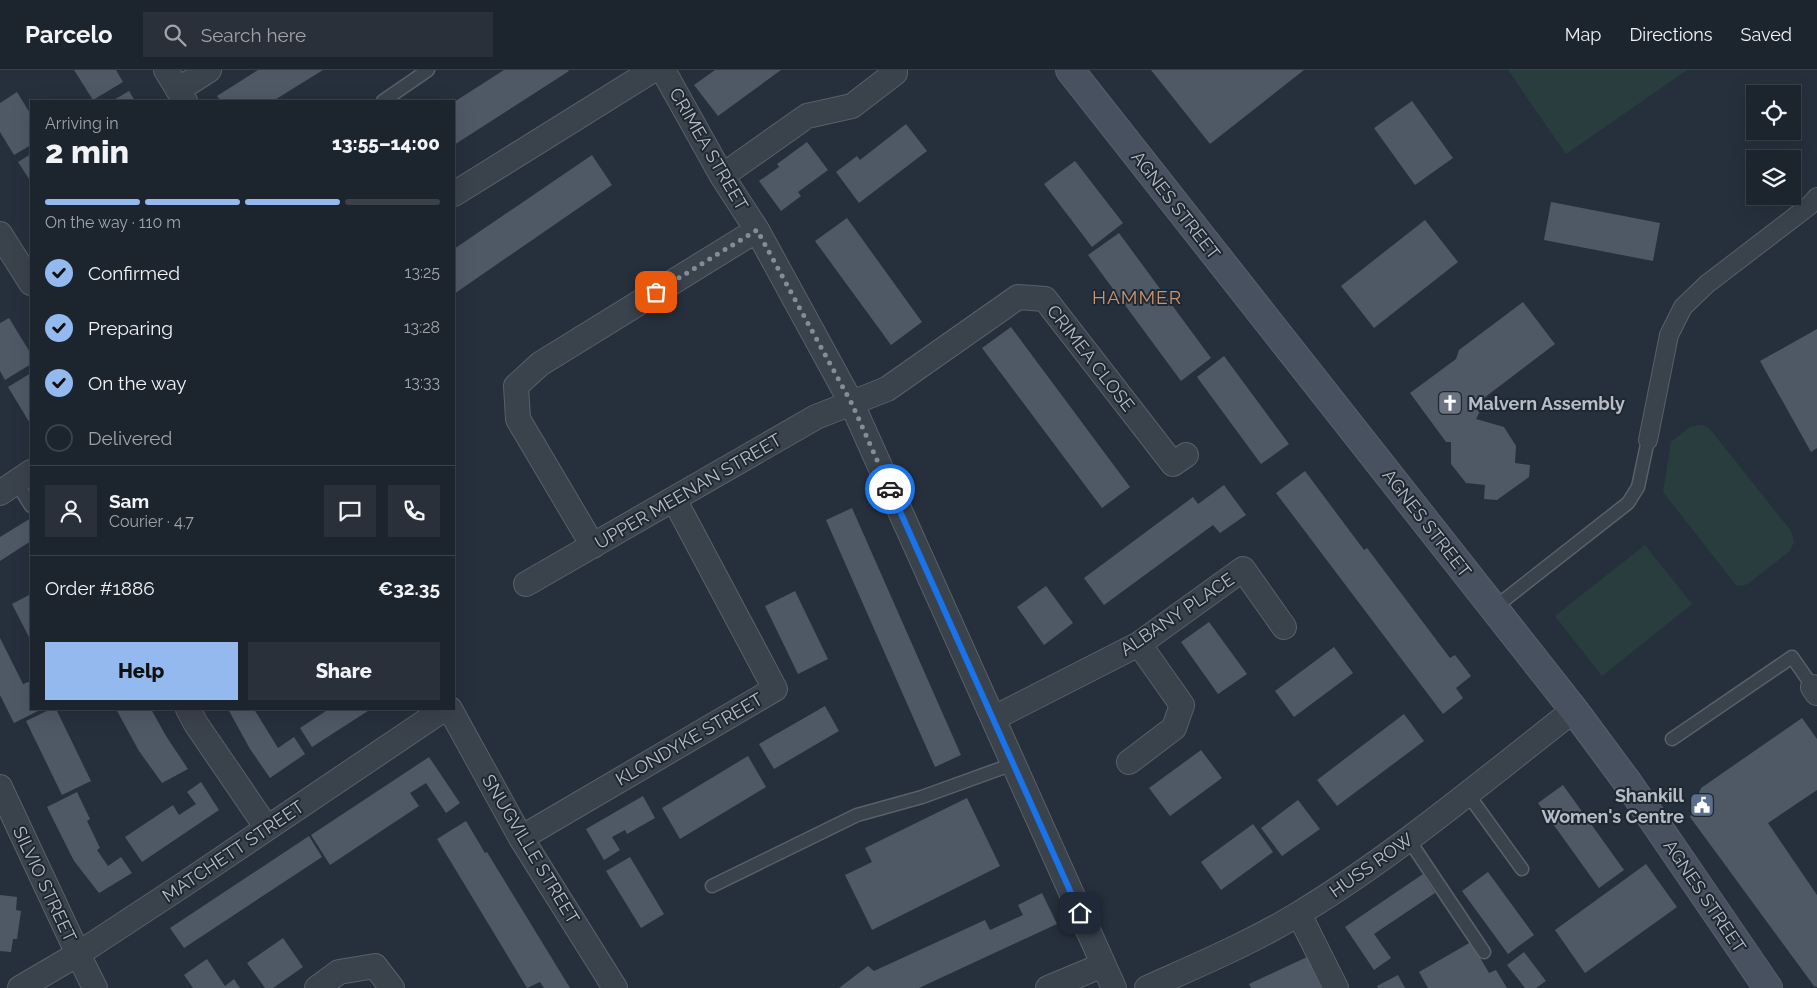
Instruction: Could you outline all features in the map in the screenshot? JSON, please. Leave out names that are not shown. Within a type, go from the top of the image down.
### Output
[{"type":"main road","name":"AGNES STREET","points":[[1070,70],[1574,710],[1628,783],[1768,988]]},
{"type":"street","points":[[176,87],[208,70]]},
{"type":"street","points":[[455,193],[653,70]]},
{"type":"street","name":"CRIMEA STREET","points":[[663,70],[722,176],[757,230],[852,404],[1114,988]]},
{"type":"street","points":[[722,176],[807,116],[852,106],[895,73],[895,70]]},
{"type":"street","points":[[1648,440],[1668,335],[1683,307],[1707,284],[1814,208]]},
{"type":"street","points":[[593,546],[518,419],[516,386],[540,364],[757,230]]},
{"type":"street","points":[[0,234],[30,281]]},
{"type":"street","name":"CRIMEA CLOSE","points":[[852,404],[887,389],[1018,297],[1045,299],[1173,464],[1186,455]]},
{"type":"street","name":"UPPER MEENAN STREET","points":[[526,584],[816,417],[852,404]]},
{"type":"street","name":"KLONDYKE STREET","points":[[521,838],[775,689],[674,499]]},
{"type":"street","name":"ALBANY PLACE","points":[[994,718],[1139,644],[1243,569],[1284,627]]},
{"type":"street","points":[[1129,762],[1174,728],[1182,705],[1139,644]]},
{"type":"street","points":[[189,710],[196,724],[267,828]]},
{"type":"street","name":"MATCHETT STREET","points":[[20,988],[78,954],[443,710]]},
{"type":"street","name":"SNUGVILLE STREET","points":[[451,710],[521,838],[615,988]]},
{"type":"street","name":"HUSS ROW","points":[[1147,988],[1237,947],[1299,914],[1356,877],[1408,840],[1574,710]]},
{"type":"street","name":"SILVIO STREET","points":[[0,787],[95,988]]},
{"type":"street","points":[[1299,914],[1336,988]]},
{"type":"street","points":[[1048,988],[1103,965]]},
{"type":"street","points":[[317,988],[339,972],[375,966],[392,988]]},
{"type":"lane","points":[[387,100],[428,70]]},
{"type":"lane","points":[[1494,608],[1628,503],[1638,487],[1648,440]]},
{"type":"lane","points":[[16,482],[30,504]]},
{"type":"lane","points":[[1672,739],[1792,657],[1815,690]]},
{"type":"lane","points":[[712,886],[857,815],[922,797],[1013,764]]},
{"type":"lane","points":[[1467,793],[1522,870]]},
{"type":"lane","points":[[1408,840],[1484,952]]},
{"type":"green space","points":[[1508,70],[1687,70],[1566,154]]},
{"type":"green space","points":[[1702,425],[1709,428],[1791,531],[1794,542],[1790,551],[1749,583],[1742,586],[1736,585],[1663,492],[1671,442],[1690,427]]},
{"type":"green space","points":[[1645,545],[1692,604],[1602,676],[1555,616]]},
{"type":"building","points":[[74,70],[116,70],[123,82],[93,100]]},
{"type":"building","points":[[258,70],[323,70],[275,100],[220,100],[217,96]]},
{"type":"building","points":[[504,70],[569,71],[455,144],[455,101]]},
{"type":"building","points":[[715,70],[781,70],[718,116],[694,85]]},
{"type":"building","points":[[1151,70],[1304,70],[1210,144]]},
{"type":"building","points":[[129,91],[134,100],[114,100]]},
{"type":"building","points":[[17,92],[30,113],[30,146],[14,155],[0,132],[0,103]]},
{"type":"building","points":[[1412,101],[1453,158],[1415,185],[1374,128]]},
{"type":"building","points":[[906,124],[927,151],[859,203],[836,172],[857,156],[860,160]]},
{"type":"building","points":[[807,142],[828,170],[798,192],[801,196],[781,211],[759,181],[779,167],[777,164]]},
{"type":"building","points":[[30,155],[30,180],[18,162]]},
{"type":"building","points":[[592,155],[612,185],[455,293],[455,248]]},
{"type":"building","points":[[1075,161],[1123,223],[1092,247],[1044,184]]},
{"type":"building","points":[[1551,202],[1660,223],[1653,261],[1544,240]]},
{"type":"building","points":[[847,218],[922,322],[891,345],[815,241]]},
{"type":"building","points":[[1425,220],[1458,262],[1374,328],[1341,286]]},
{"type":"building","points":[[1119,233],[1211,358],[1181,381],[1088,255]]},
{"type":"building","name":"Malvern Assembly","points":[[1523,302],[1555,344],[1484,398],[1476,419],[1504,427],[1516,446],[1515,463],[1530,465],[1529,477],[1497,500],[1484,499],[1485,485],[1466,483],[1451,464],[1451,442],[1446,442],[1410,393],[1456,359],[1459,350]]},
{"type":"building","points":[[9,318],[30,352],[30,365],[5,380],[0,371],[0,323]]},
{"type":"building","points":[[1011,327],[1130,487],[1102,508],[982,348]]},
{"type":"building","points":[[1817,329],[1817,448],[1811,452],[1760,361]]},
{"type":"building","points":[[1224,356],[1289,444],[1261,464],[1197,377]]},
{"type":"building","points":[[30,374],[30,423],[8,387]]},
{"type":"building","points":[[1305,471],[1364,550],[1367,548],[1450,658],[1455,655],[1471,676],[1456,688],[1463,698],[1443,714],[1276,493]]},
{"type":"building","points":[[1224,485],[1246,515],[1220,533],[1213,525],[1104,605],[1084,578],[1193,497],[1198,504]]},
{"type":"building","points":[[852,508],[961,755],[935,767],[826,520]]},
{"type":"building","points":[[30,519],[30,542],[0,561],[0,537]]},
{"type":"building","points":[[1046,586],[1073,623],[1044,645],[1017,607]]},
{"type":"building","points":[[795,591],[828,659],[798,674],[765,606]]},
{"type":"building","points":[[30,595],[30,639],[12,604]]},
{"type":"building","points":[[1209,622],[1247,674],[1218,694],[1181,642]]},
{"type":"building","points":[[0,638],[23,684],[30,681],[30,710],[40,710],[14,723],[0,695]]},
{"type":"building","points":[[1334,647],[1353,673],[1294,717],[1275,691]]},
{"type":"building","points":[[825,706],[839,731],[774,769],[759,744]]},
{"type":"building","points":[[49,710],[56,710],[91,781],[62,795],[26,721]]},
{"type":"building","points":[[117,710],[152,710],[188,769],[162,783],[139,751]]},
{"type":"building","points":[[229,710],[255,710],[278,748],[294,737],[305,754],[270,778],[250,749]]},
{"type":"building","points":[[327,710],[369,710],[312,747],[300,728]]},
{"type":"building","points":[[1404,714],[1424,741],[1337,806],[1317,780]]},
{"type":"building","points":[[1802,718],[1817,739],[1817,790],[1768,823],[1817,895],[1817,987],[1814,986],[1690,817],[1701,788]]},
{"type":"building","points":[[1201,750],[1222,778],[1170,816],[1149,788]]},
{"type":"building","points":[[748,756],[766,787],[680,839],[662,808]]},
{"type":"building","points":[[429,757],[460,803],[446,813],[426,783],[410,793],[419,806],[330,865],[311,835]]},
{"type":"building","points":[[201,782],[219,810],[142,862],[125,837],[173,805],[179,815],[196,804],[187,792]]},
{"type":"building","points":[[1563,785],[1624,870],[1599,888],[1538,803]]},
{"type":"building","points":[[77,792],[90,819],[87,821],[100,848],[97,850],[108,866],[121,857],[132,873],[99,893],[74,861],[47,807]]},
{"type":"building","points":[[643,796],[655,818],[627,834],[625,830],[612,837],[620,850],[604,860],[586,829]]},
{"type":"building","points":[[967,798],[1000,866],[872,930],[845,875],[872,862],[865,848]]},
{"type":"building","points":[[1298,800],[1320,829],[1282,856],[1261,828]]},
{"type":"building","points":[[466,821],[570,988],[544,988],[540,982],[527,988],[437,839]]},
{"type":"building","points":[[1253,824],[1273,852],[1221,890],[1201,862]]},
{"type":"building","points":[[309,836],[322,857],[184,948],[170,928]]},
{"type":"building","points":[[630,857],[664,914],[641,928],[606,871]]},
{"type":"building","points":[[1646,864],[1677,907],[1585,973],[1555,930]]},
{"type":"building","points":[[1488,872],[1534,935],[1508,954],[1462,891]]},
{"type":"building","points":[[1423,874],[1435,893],[1374,934],[1391,958],[1374,970],[1345,927]]},
{"type":"building","points":[[1042,893],[1057,924],[919,988],[839,988],[868,966],[874,971],[985,920],[990,930],[1023,915],[1018,905]]},
{"type":"building","points":[[0,895],[17,897],[16,910],[21,911],[17,939],[13,939],[11,952],[0,951]]},
{"type":"building","points":[[283,938],[303,967],[273,988],[265,988],[247,963]]},
{"type":"building","points":[[1471,942],[1489,973],[1496,970],[1507,988],[1428,988],[1419,972]]},
{"type":"building","points":[[1524,952],[1546,981],[1536,988],[1525,988],[1507,965]]},
{"type":"building","points":[[1307,957],[1322,988],[1251,988],[1249,984]]},
{"type":"building","points":[[207,959],[225,986],[234,979],[240,988],[193,988],[184,975]]},
{"type":"building","points":[[1398,975],[1405,988],[1378,988],[1377,986]]},
{"type":"way so far","points":[[656,292],[757,230],[852,404],[890,489]]},
{"type":"place","name":"Malvern Assembly","points":[[1450,403]]},
{"type":"place","name":"Shankill Women's Centre","points":[[1702,805]]},
{"type":"district","name":"HAMMER","points":[[1137,297]]},
{"type":"route","points":[[890,489],[1080,913]]}]
